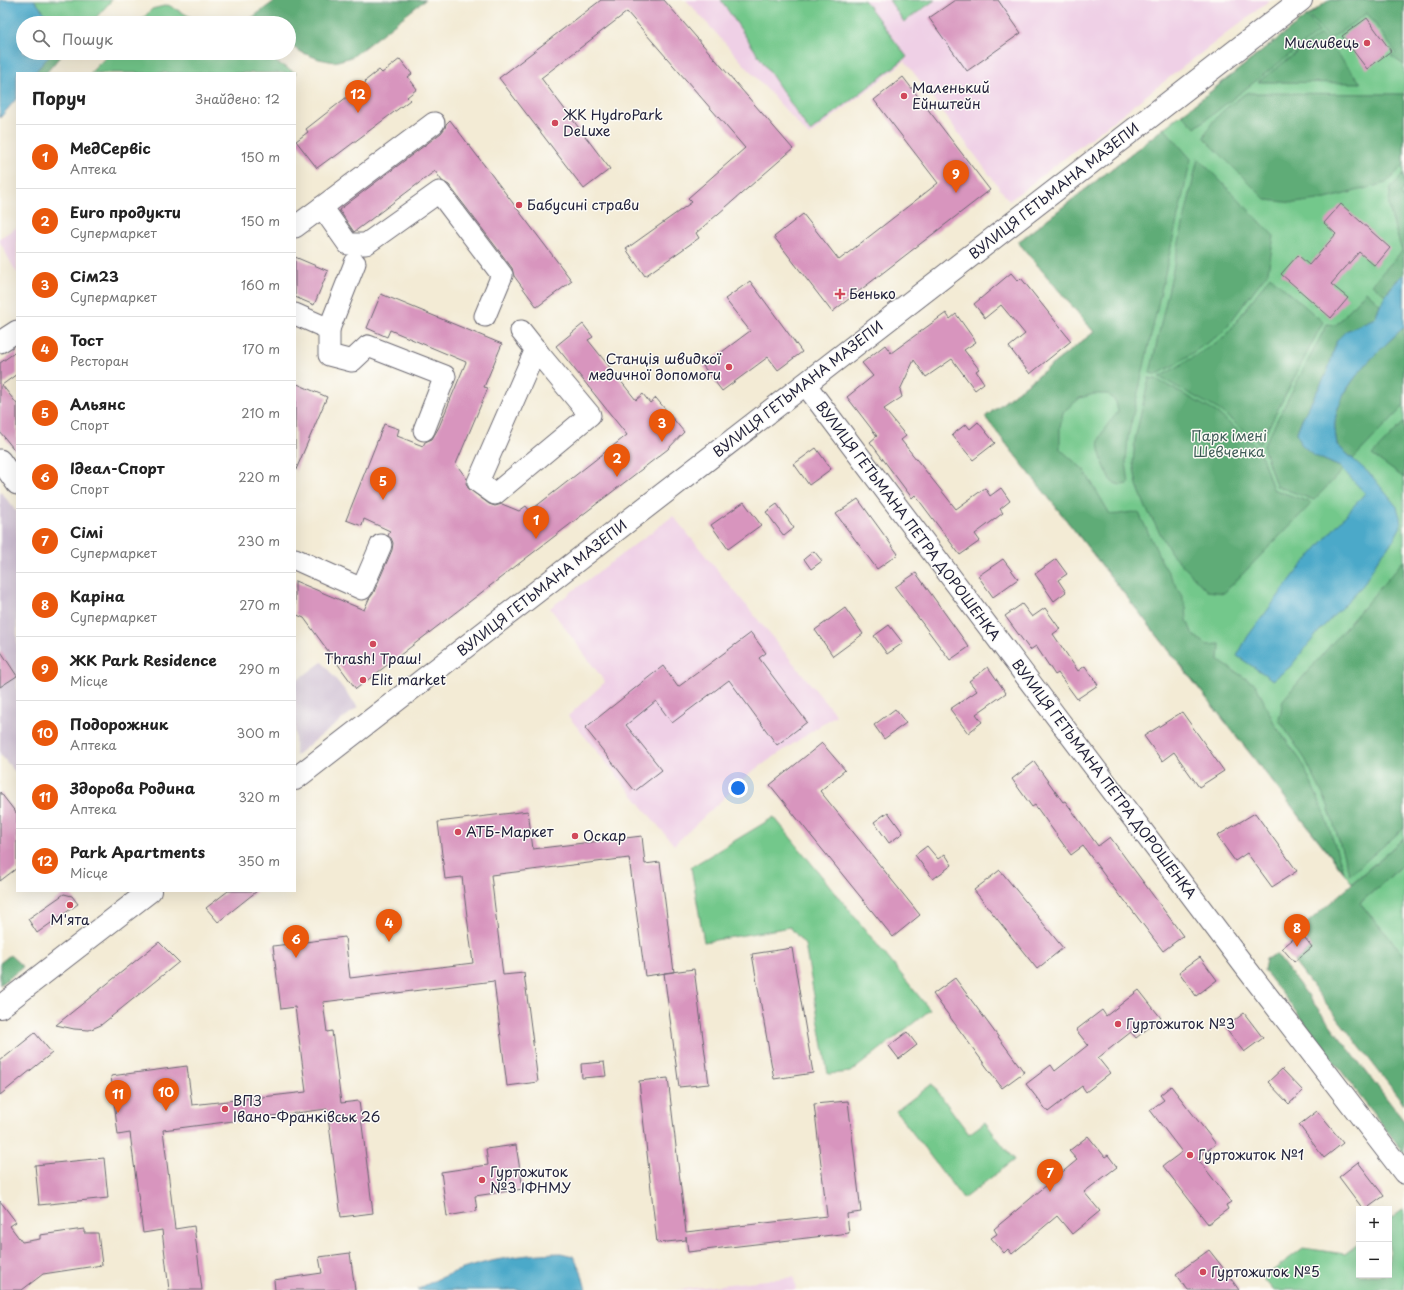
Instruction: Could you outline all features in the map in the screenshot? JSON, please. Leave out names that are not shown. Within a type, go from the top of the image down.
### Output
[{"type":"main road","name":"ВУЛИЦЯ ГЕТЬМАНА МАЗЕПИ","points":[[296,778],[1300,0]]},
{"type":"main road","points":[[0,1007],[149,892]]},
{"type":"street","points":[[296,226],[434,122]]},
{"type":"street","points":[[322,207],[348,244],[366,244],[439,192],[502,275],[485,316]]},
{"type":"street","points":[[355,263],[329,329],[329,355],[352,361],[368,346],[445,376],[424,430]]},
{"type":"street","points":[[296,314],[329,329]]},
{"type":"street","points":[[521,331],[536,349],[590,415],[495,494],[478,482],[536,349]]},
{"type":"street","points":[[0,342],[16,332]]},
{"type":"street","name":"ВУЛИЦЯ ГЕТЬМАНА ПЕТРА ДОРОШЕНКА","points":[[805,384],[1246,968],[1404,1173]]},
{"type":"street","points":[[0,460],[16,483]]},
{"type":"street","points":[[296,559],[362,589],[381,545]]},
{"type":"shaded area","points":[[686,0],[1270,0],[1009,201],[905,61],[809,136]]},
{"type":"shaded area","points":[[16,228],[16,272],[0,242],[0,238]]},
{"type":"shaded area","points":[[0,491],[16,511],[16,773],[0,754]]},
{"type":"shaded area","points":[[673,516],[836,715],[750,773],[674,845],[568,716],[605,682],[550,608]]},
{"type":"shaded area","points":[[322,662],[358,707],[296,755],[296,681]]},
{"type":"shaded area","points":[[794,1277],[796,1290],[676,1290]]},
{"type":"green space","points":[[34,0],[112,0],[97,16],[47,16]]},
{"type":"green space","points":[[276,0],[425,0],[352,57],[334,62],[319,59],[296,49],[296,16],[254,16]]},
{"type":"green space","points":[[721,0],[864,0],[907,57],[810,132]]},
{"type":"green space","points":[[889,0],[935,0],[904,22]]},
{"type":"green space","name":"Парк імені Шевченка","points":[[1329,0],[1404,0],[1404,838],[1352,883],[985,417],[1094,332],[1018,242]]},
{"type":"green space","points":[[1329,0],[1404,0],[1404,65],[1391,56],[1396,53],[1367,13],[1329,40],[1309,15]]},
{"type":"green space","points":[[168,5],[189,16],[145,16],[152,9]]},
{"type":"green space","points":[[1307,16],[1319,32],[1195,128],[1182,114]]},
{"type":"green space","points":[[1321,34],[1361,83],[1258,82]]},
{"type":"green space","points":[[46,60],[57,60],[47,72],[35,72]]},
{"type":"green space","points":[[103,60],[272,60],[294,72],[91,72]]},
{"type":"green space","points":[[1246,93],[1404,94],[1404,165],[1386,183],[1326,199],[1295,203],[1266,200],[1204,138],[1211,124],[1216,118],[1227,107]]},
{"type":"green space","points":[[1164,128],[1191,159],[1128,437],[1126,462],[1129,484],[1120,485],[1112,482],[1100,455],[1098,445],[1102,433],[1118,412],[1116,402],[1108,394],[1094,394],[1080,398],[1063,412],[1060,427],[1060,449],[1084,470],[1110,514],[1132,512],[1139,513],[1162,562],[1180,592],[1186,607],[1187,620],[1193,635],[1208,645],[1220,644],[1219,661],[1256,685],[1275,725],[1301,761],[1321,805],[1344,872],[985,417],[1094,332],[1018,242]]},
{"type":"green space","points":[[1198,158],[1274,236],[1268,272],[1222,333],[1176,364],[1156,375],[1150,373]]},
{"type":"green space","points":[[1404,174],[1404,186],[1401,194],[1404,201],[1404,274],[1395,282],[1385,295],[1372,284],[1402,251],[1389,205],[1391,187]]},
{"type":"green space","points":[[1270,276],[1323,322],[1260,444],[1219,410],[1159,377],[1225,337]]},
{"type":"green space","points":[[1366,291],[1380,304],[1375,318],[1346,331],[1337,340],[1327,373],[1302,419],[1297,432],[1313,455],[1340,467],[1343,470],[1314,500],[1276,486],[1263,447],[1327,324],[1336,325]]},
{"type":"green space","points":[[1404,327],[1404,406],[1353,459],[1337,445],[1335,421],[1338,407],[1352,382],[1372,358]]},
{"type":"green space","points":[[1149,378],[1156,379],[1216,412],[1259,448],[1273,489],[1312,503],[1224,593],[1207,591],[1171,553],[1146,508],[1137,485],[1133,463],[1135,439]]},
{"type":"green space","points":[[1404,422],[1404,478],[1372,455]]},
{"type":"green space","points":[[1404,560],[1404,828],[1351,874],[1349,873],[1327,803],[1305,759],[1279,720],[1283,700]]},
{"type":"green space","points":[[774,817],[930,1010],[851,1072],[828,1074],[805,945],[790,927],[704,942],[691,867]]},
{"type":"green space","points":[[1404,838],[1404,864],[1360,903],[1404,955],[1404,1104],[1294,962],[1312,947],[1299,930]]},
{"type":"green space","points":[[1404,864],[1404,955],[1360,903]]},
{"type":"green space","points":[[1276,954],[1404,1121],[1404,1153],[1264,970],[1266,959]]},
{"type":"green space","points":[[10,955],[23,967],[0,985],[0,963]]},
{"type":"green space","points":[[932,1084],[969,1134],[985,1122],[1014,1160],[963,1199],[896,1111]]},
{"type":"green space","points":[[1404,1209],[1404,1290],[1273,1290],[1263,1278],[1303,1248],[1345,1254],[1356,1245],[1356,1278],[1392,1278],[1392,1218]]},
{"type":"water","points":[[0,0],[34,0],[47,16],[16,16],[16,60],[46,60],[35,72],[16,72],[16,99],[0,118]]},
{"type":"water","points":[[1404,274],[1404,327],[1372,358],[1352,382],[1338,407],[1335,421],[1337,445],[1371,475],[1397,507],[1401,526],[1393,541],[1380,556],[1363,585],[1321,629],[1290,667],[1273,680],[1237,656],[1248,636],[1298,570],[1365,493],[1340,467],[1313,455],[1301,444],[1297,432],[1302,419],[1327,373],[1337,340],[1346,331],[1375,318],[1386,294]]},
{"type":"water","points":[[561,1253],[573,1256],[581,1271],[586,1290],[417,1290],[451,1273],[487,1262],[505,1258]]},
{"type":"building","points":[[601,0],[664,0],[793,149],[696,233],[699,238],[645,276],[626,249],[692,202],[688,198],[745,148],[627,12],[541,78],[610,169],[584,189],[499,78]]},
{"type":"building","points":[[955,0],[998,0],[1021,33],[967,71],[929,18]]},
{"type":"building","name":"Мисливець","points":[[1367,18],[1391,51],[1367,69],[1342,36]]},
{"type":"building","points":[[400,59],[412,74],[408,77],[417,89],[407,97],[410,100],[333,158],[332,157],[317,168],[296,141],[308,132],[306,129],[366,82],[365,81],[379,70],[382,73]]},
{"type":"building","points":[[903,77],[990,190],[832,312],[774,237],[803,214],[839,260],[938,183],[874,100]]},
{"type":"building","points":[[450,120],[572,281],[537,307],[514,276],[512,268],[449,185],[442,181],[435,171],[354,232],[339,210],[441,133]]},
{"type":"building","points":[[1341,204],[1390,248],[1375,266],[1359,252],[1331,284],[1348,298],[1331,318],[1281,274],[1298,255],[1309,265],[1336,234],[1324,223]]},
{"type":"building","points":[[296,257],[328,271],[314,305],[296,297]]},
{"type":"building","points":[[1011,273],[1018,281],[1021,278],[1071,341],[1030,374],[1009,347],[1025,334],[1001,305],[985,318],[974,304]]},
{"type":"building","points":[[750,281],[802,352],[778,370],[768,357],[722,391],[703,366],[750,331],[725,299]]},
{"type":"building","points":[[381,294],[502,344],[484,387],[488,388],[456,464],[467,479],[466,483],[468,488],[489,504],[495,506],[502,504],[519,511],[526,506],[530,511],[627,435],[556,346],[583,324],[593,337],[588,340],[636,400],[643,394],[650,403],[656,398],[684,432],[668,449],[356,689],[304,618],[296,614],[296,581],[364,610],[373,594],[392,550],[393,543],[391,538],[388,536],[390,531],[364,519],[362,526],[346,520],[384,424],[399,429],[397,436],[423,446],[425,442],[432,439],[439,427],[466,362],[390,330],[387,337],[367,328]]},
{"type":"building","points":[[946,313],[950,319],[956,314],[976,342],[964,350],[979,369],[976,371],[984,383],[975,390],[952,359],[926,377],[914,360],[900,390],[902,397],[884,409],[906,436],[901,440],[956,509],[985,488],[990,496],[1001,488],[1010,501],[1000,509],[1003,513],[975,534],[980,541],[960,555],[915,495],[912,498],[870,442],[877,436],[847,397],[873,376],[862,363],[885,345],[891,353]]},
{"type":"building","points":[[16,352],[16,375],[2,385],[16,403],[16,452],[0,432],[0,363]]},
{"type":"building","points":[[296,383],[327,397],[296,470]]},
{"type":"building","points":[[978,422],[995,443],[973,460],[952,435],[966,424],[970,429]]},
{"type":"building","points":[[816,448],[831,469],[809,485],[794,464]]},
{"type":"building","points":[[858,499],[898,554],[877,569],[836,514]]},
{"type":"building","points":[[744,502],[761,525],[728,549],[711,525]]},
{"type":"building","points":[[777,504],[794,528],[784,536],[766,512]]},
{"type":"building","points":[[814,551],[822,561],[811,569],[804,559]]},
{"type":"building","points":[[1003,559],[1018,579],[993,597],[978,576]]},
{"type":"building","points":[[1056,559],[1067,574],[1058,580],[1066,592],[1054,601],[1035,574]]},
{"type":"building","points":[[916,573],[969,647],[950,660],[895,587]]},
{"type":"building","points":[[1022,604],[1032,617],[1045,608],[1060,629],[1053,634],[1078,671],[1085,666],[1098,685],[1077,699],[1058,673],[1055,675],[1036,646],[1030,650],[1005,616]]},
{"type":"building","points":[[845,608],[863,634],[833,656],[815,630]]},
{"type":"building","points":[[889,625],[903,643],[887,654],[874,636]]},
{"type":"building","points":[[751,633],[766,653],[759,658],[807,722],[777,745],[729,680],[672,723],[656,701],[626,725],[662,770],[635,791],[585,728],[663,666],[678,687]]},
{"type":"building","points":[[0,650],[16,677],[0,687]]},
{"type":"building","points":[[988,667],[1006,693],[976,714],[982,722],[968,733],[950,709],[977,691],[969,681]]},
{"type":"building","points":[[895,709],[906,723],[884,739],[874,725]]},
{"type":"building","points":[[1182,712],[1224,771],[1199,787],[1174,752],[1162,761],[1144,736]]},
{"type":"building","points":[[822,743],[845,770],[820,791],[920,915],[893,937],[770,785]]},
{"type":"building","points":[[1034,762],[1098,846],[1110,837],[1183,936],[1163,951],[1122,897],[1121,898],[1083,846],[1071,855],[1035,805],[1032,807],[1012,779]]},
{"type":"building","points":[[0,792],[16,813],[16,869],[0,881]]},
{"type":"building","points":[[528,811],[533,849],[642,836],[645,864],[660,862],[674,972],[645,976],[629,858],[491,875],[503,975],[524,973],[538,1082],[507,1086],[494,981],[323,1002],[327,1032],[332,1031],[341,1103],[359,1101],[373,1213],[341,1217],[327,1109],[163,1130],[175,1229],[194,1226],[202,1290],[169,1290],[162,1230],[143,1233],[130,1133],[118,1135],[111,1076],[187,1066],[192,1105],[306,1092],[295,1007],[281,1009],[273,946],[345,937],[350,978],[473,963],[462,877],[445,879],[438,822]]},
{"type":"building","points":[[888,812],[903,833],[889,843],[874,822]]},
{"type":"building","points":[[1255,813],[1297,871],[1272,887],[1247,853],[1235,861],[1217,836]]},
{"type":"building","points":[[927,846],[938,859],[945,854],[952,865],[933,879],[915,855]]},
{"type":"building","points":[[1000,870],[1063,948],[1037,969],[974,890]]},
{"type":"building","points":[[227,892],[256,892],[218,922],[206,908]]},
{"type":"building","points":[[64,894],[72,896],[78,904],[37,933],[28,919]]},
{"type":"building","points":[[1301,933],[1312,947],[1294,962],[1282,948]]},
{"type":"building","points":[[159,942],[179,962],[101,1025],[89,1030],[74,1029],[56,1025]]},
{"type":"building","points":[[792,948],[813,1073],[774,1079],[752,954]]},
{"type":"building","points":[[1200,957],[1217,980],[1196,996],[1179,972]]},
{"type":"building","points":[[694,969],[709,1084],[679,1087],[664,973]]},
{"type":"building","points":[[955,978],[1024,1072],[1002,1088],[933,994]]},
{"type":"building","points":[[1139,990],[1161,1018],[1136,1038],[1131,1032],[1098,1058],[1110,1073],[1086,1092],[1082,1086],[1048,1112],[1026,1084],[1051,1065],[1055,1071],[1088,1045],[1076,1030],[1102,1010],[1106,1016]]},
{"type":"building","points":[[1244,1013],[1263,1038],[1244,1052],[1225,1028]]},
{"type":"building","points":[[907,1032],[917,1045],[899,1059],[889,1046]]},
{"type":"building","points":[[35,1033],[52,1053],[0,1095],[0,1061]]},
{"type":"building","points":[[604,1062],[606,1076],[582,1078],[581,1064]]},
{"type":"building","points":[[1282,1069],[1303,1091],[1289,1104],[1268,1082]]},
{"type":"building","points":[[668,1078],[686,1232],[827,1216],[814,1104],[848,1101],[861,1212],[847,1214],[849,1233],[688,1252],[686,1236],[686,1240],[657,1243],[639,1081]]},
{"type":"building","name":"Гуртожиток №1","points":[[1171,1086],[1216,1144],[1197,1158],[1231,1202],[1226,1205],[1228,1209],[1208,1224],[1163,1166],[1182,1152],[1150,1110],[1164,1100],[1160,1095]]},
{"type":"building","points":[[1317,1111],[1343,1143],[1324,1158],[1299,1125]]},
{"type":"building","points":[[1088,1136],[1105,1157],[1108,1155],[1117,1167],[1084,1192],[1100,1211],[1072,1234],[1057,1216],[1012,1254],[1008,1249],[1004,1253],[991,1238],[997,1234],[994,1229],[1077,1160],[1069,1151]]},
{"type":"building","name":"Гуртожиток №3 ІФНМУ","points":[[516,1145],[523,1189],[475,1196],[477,1211],[447,1216],[441,1172],[488,1165],[486,1149]]},
{"type":"building","points":[[104,1158],[108,1198],[39,1205],[35,1165]]},
{"type":"building","points":[[1358,1162],[1384,1196],[1370,1206],[1361,1206],[1339,1177]]},
{"type":"building","points":[[0,1201],[16,1222],[10,1226],[22,1242],[40,1239],[40,1235],[84,1229],[84,1233],[98,1233],[102,1265],[43,1274],[22,1290],[0,1290]]},
{"type":"building","name":"Гуртожиток №5","points":[[1209,1250],[1239,1290],[1188,1290],[1176,1274]]},
{"type":"building","points":[[350,1253],[355,1290],[275,1290],[274,1280],[322,1273],[319,1257]]},
{"type":"place","name":"Мисливець","points":[[1367,43]]},
{"type":"place","name":"Маленький Ейнштейн","points":[[904,96]]},
{"type":"place","name":"Park Apartments","points":[[358,113]]},
{"type":"place","name":"ЖК HydroPark DeLuxe","points":[[555,123]]},
{"type":"place","name":"ЖК Park Residence","points":[[956,193]]},
{"type":"place","name":"Бабусині страви","points":[[519,205]]},
{"type":"place","name":"Бенько","points":[[840,294]]},
{"type":"place","name":"Станція швидкої медичної допомоги","points":[[729,367]]},
{"type":"place","name":"Сім23","points":[[662,442]]},
{"type":"place","name":"Euro продукти","points":[[617,477]]},
{"type":"place","name":"Альянс","points":[[383,500]]},
{"type":"place","name":"МедСервіс","points":[[536,539]]},
{"type":"place","name":"Thrash! Траш!","points":[[373,644]]},
{"type":"place","name":"Elit market","points":[[363,680]]},
{"type":"place","name":"АТБ-Маркет","points":[[458,832]]},
{"type":"place","name":"Оскар","points":[[575,836]]},
{"type":"place","name":"М'ята","points":[[70,905]]},
{"type":"place","name":"Тост","points":[[389,942]]},
{"type":"place","name":"Каріна","points":[[1297,947]]},
{"type":"place","name":"Ідеал-Спорт","points":[[296,958]]},
{"type":"place","name":"Гуртожиток №3","points":[[1118,1024]]},
{"type":"place","name":"ВПЗ Івано-Франківськ 26","points":[[225,1109]]},
{"type":"place","name":"Подорожник","points":[[166,1111]]},
{"type":"place","name":"Здорова Родина","points":[[118,1113]]},
{"type":"place","name":"Гуртожиток №1","points":[[1190,1155]]},
{"type":"place","name":"Гуртожиток №3 ІФНМУ","points":[[482,1180]]},
{"type":"place","name":"Сімі","points":[[1050,1192]]},
{"type":"place","name":"Гуртожиток №5","points":[[1203,1272]]}]
